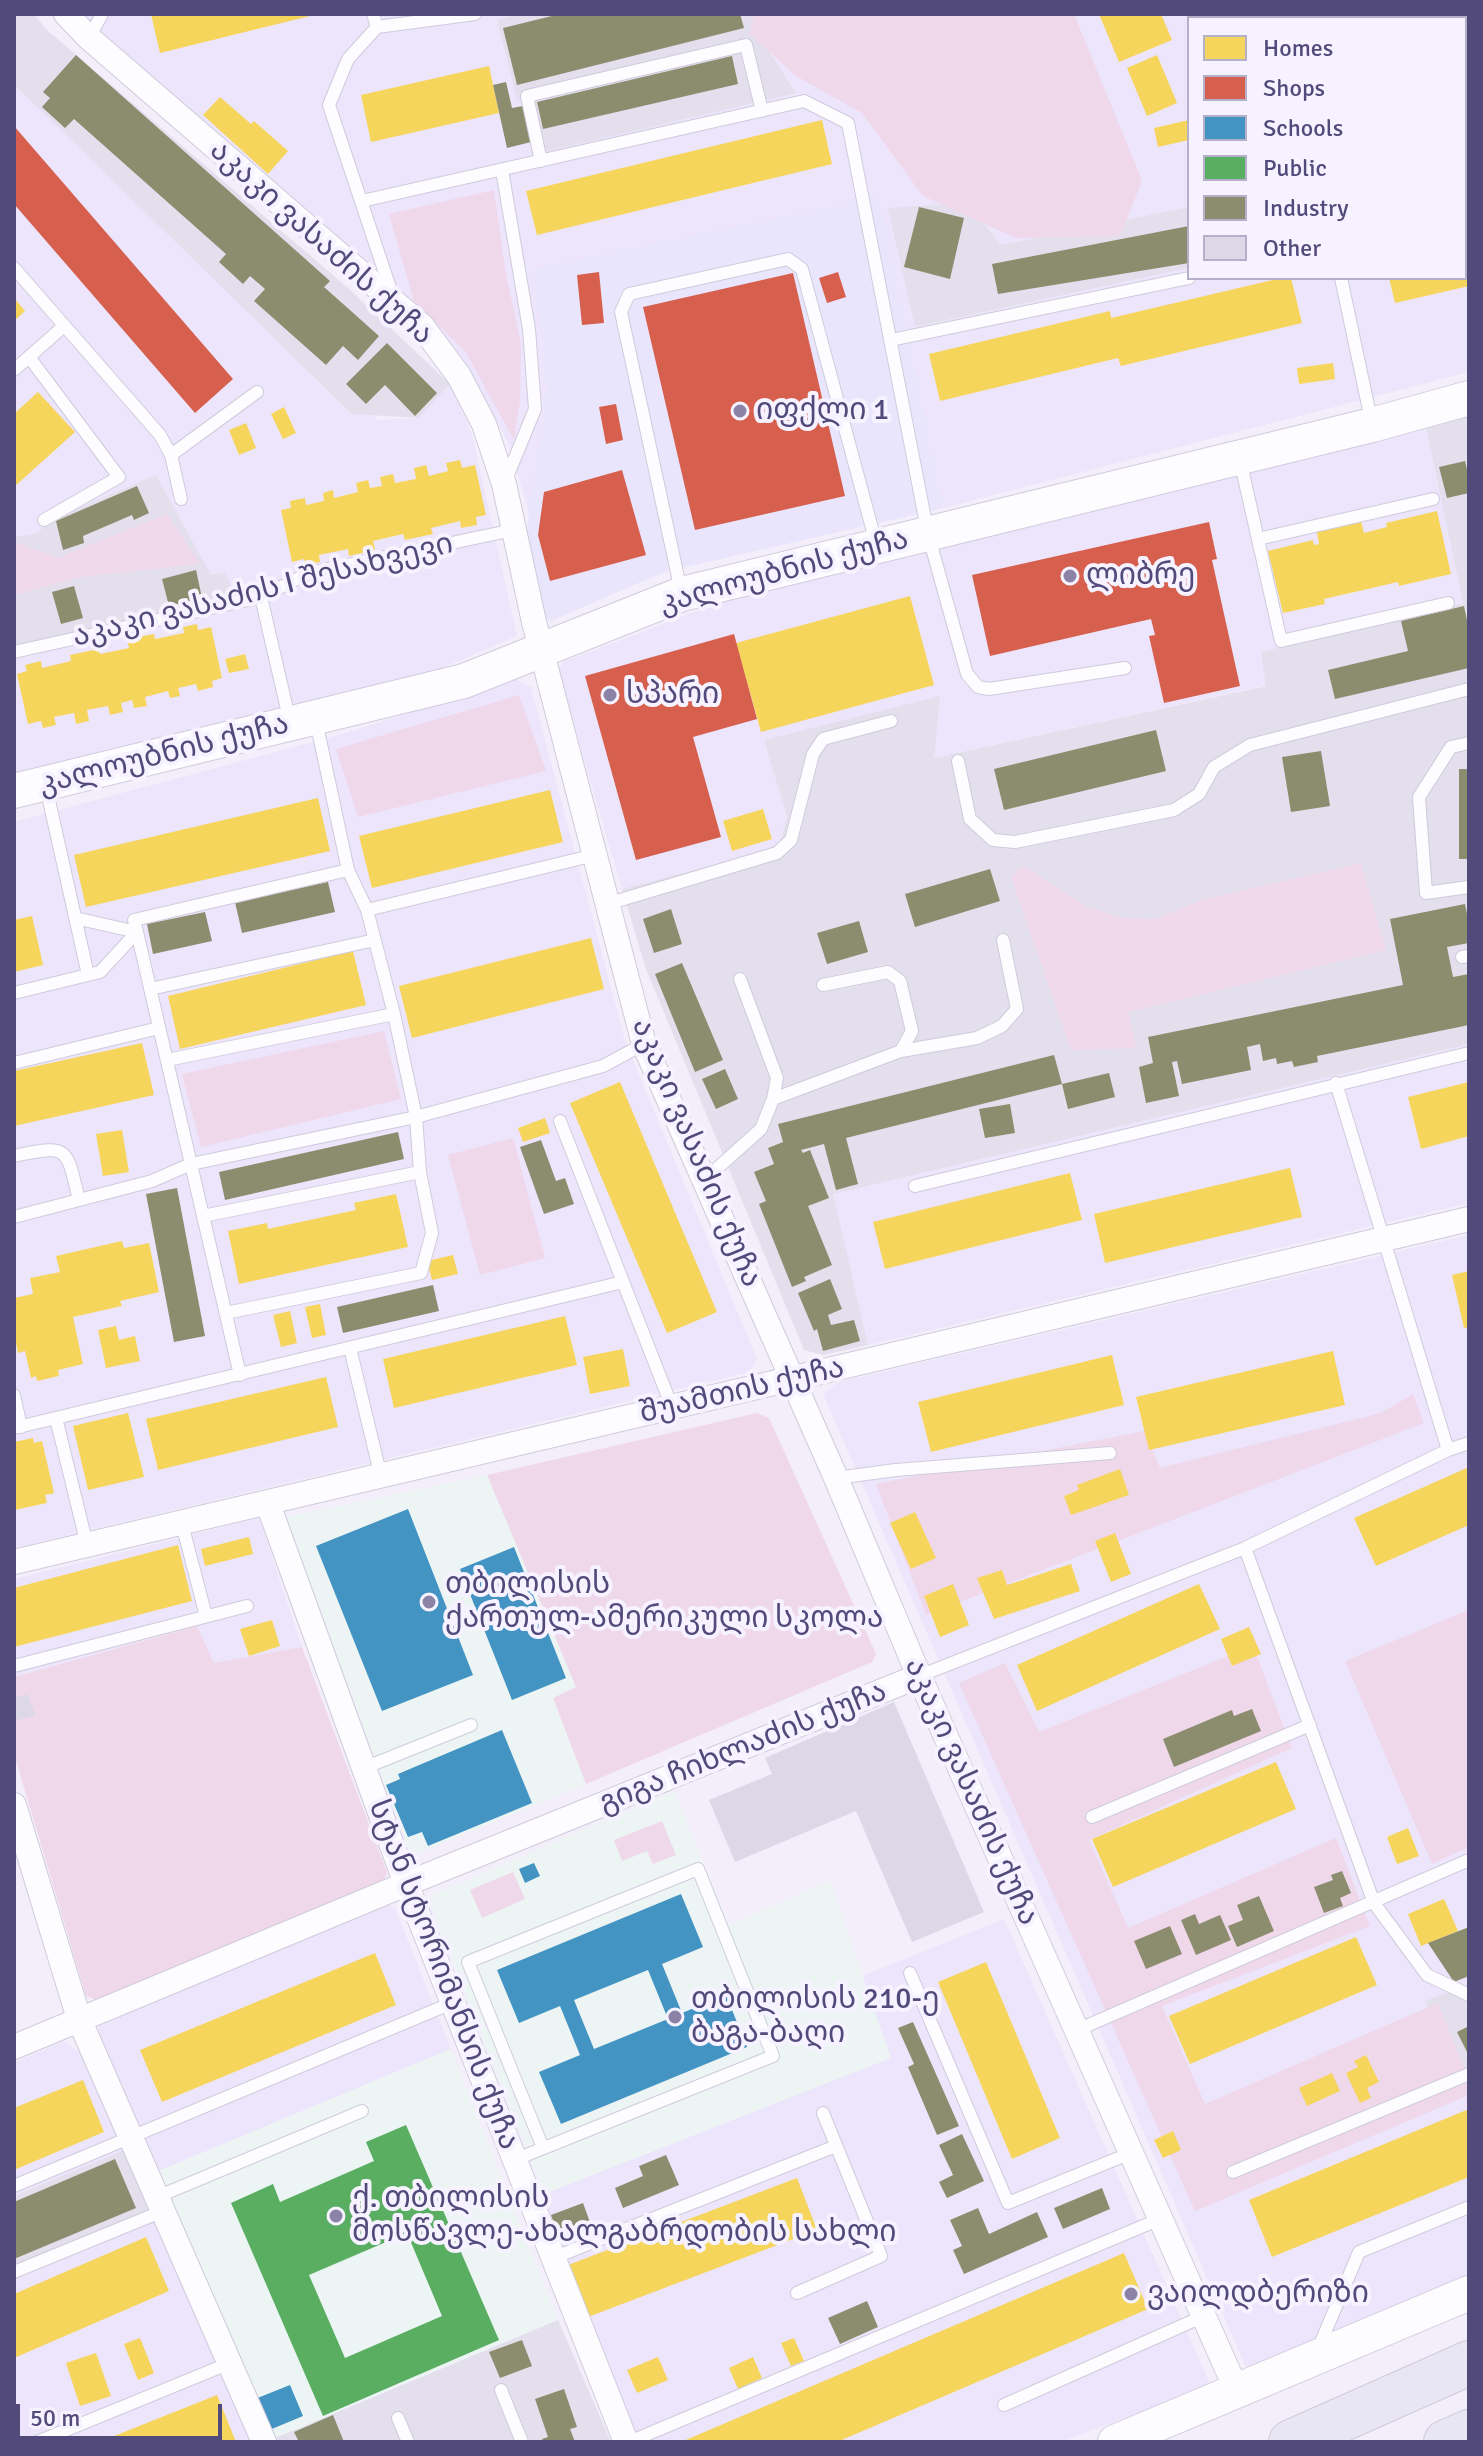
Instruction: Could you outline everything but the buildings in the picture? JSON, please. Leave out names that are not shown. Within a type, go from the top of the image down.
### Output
[{"type":"highway","points":[[1291,2442],[1469,2363]]},
{"type":"highway","points":[[1446,2442],[1469,2432]]},
{"type":"street","name":"აკაკი ვასაძის ქუჩა","points":[[66,14],[89,38],[422,326],[459,376],[484,424],[504,484],[542,651],[644,1044],[793,1379],[919,1676],[1237,2391]]},
{"type":"street","name":"კალოუბნის ქუჩა","points":[[23,786],[464,681],[682,594],[1372,425],[1469,398]]},
{"type":"street","name":"შუამთის ქუჩა","points":[[14,1562],[1469,1219]]},
{"type":"street","name":"სტან სტორიმანსის ქუჩა","points":[[268,1504],[406,1884],[628,2442]]},
{"type":"street","name":"გიგა ჩიხლაძის ქუჩა","points":[[14,2047],[919,1676]]},
{"type":"street","points":[[14,1805],[79,2019],[264,2442]]},
{"type":"street","points":[[1115,2442],[1469,2293]]},
{"type":"lane","points":[[89,38],[102,14]]},
{"type":"lane","points":[[395,301],[329,105],[348,59],[375,20],[475,14]]},
{"type":"lane","points":[[541,161],[527,96],[746,45],[762,111]]},
{"type":"lane","points":[[362,201],[804,101],[848,123],[928,534],[967,674],[978,687],[989,689],[1125,668]]},
{"type":"lane","points":[[502,170],[529,329],[535,409],[504,484]]},
{"type":"lane","points":[[682,594],[621,312],[629,294],[788,259],[802,269],[877,546]]},
{"type":"lane","points":[[14,268],[160,435],[171,455],[181,499]]},
{"type":"lane","points":[[891,340],[1187,278]]},
{"type":"lane","points":[[1341,280],[1372,425]]},
{"type":"lane","points":[[14,370],[64,326]]},
{"type":"lane","points":[[29,357],[119,477],[44,520]]},
{"type":"lane","points":[[171,455],[257,392]]},
{"type":"lane","points":[[1240,457],[1281,641],[1448,603]]},
{"type":"lane","points":[[1258,539],[1433,499]]},
{"type":"lane","name":"აკაკი ვასაძის I შესახვევი","points":[[14,652],[261,597],[309,573],[513,530]]},
{"type":"lane","points":[[226,1313],[421,1273],[432,1233],[420,1172],[416,1117],[367,910],[348,870],[303,720],[261,597]]},
{"type":"lane","points":[[958,761],[970,819],[993,840],[1015,842],[1174,810],[1199,794],[1214,767],[1250,745],[1469,689]]},
{"type":"lane","points":[[607,904],[777,853],[791,840],[807,771],[823,739],[891,721]]},
{"type":"lane","points":[[1469,743],[1451,747],[1419,797],[1426,893],[1469,887]]},
{"type":"lane","points":[[23,786],[75,918],[88,975]]},
{"type":"lane","points":[[367,910],[595,855]]},
{"type":"lane","points":[[240,1375],[134,920],[348,870]]},
{"type":"lane","points":[[75,918],[137,932]]},
{"type":"lane","points":[[14,993],[100,972],[137,932]]},
{"type":"lane","points":[[150,989],[375,940]]},
{"type":"lane","points":[[773,1099],[901,1051],[977,1038],[1002,1026],[1017,1009],[1003,940]]},
{"type":"lane","points":[[823,985],[888,972],[900,981],[912,1031],[901,1051]]},
{"type":"lane","points":[[704,1180],[761,1129],[773,1099],[777,1078],[740,979]]},
{"type":"lane","points":[[167,1060],[394,1014]]},
{"type":"lane","points":[[14,1063],[159,1028]]},
{"type":"lane","points":[[14,1217],[152,1181],[191,1164],[416,1117],[603,1066],[644,1044]]},
{"type":"lane","points":[[915,1186],[1469,1053]]},
{"type":"lane","points":[[1336,1083],[1448,1450]]},
{"type":"lane","points":[[560,1121],[672,1407]]},
{"type":"lane","points":[[14,1156],[47,1149],[60,1150],[69,1158],[79,1200]]},
{"type":"lane","points":[[203,1216],[420,1172]]},
{"type":"lane","points":[[14,1395],[18,1428],[623,1282]]},
{"type":"lane","points":[[350,1348],[381,1477]]},
{"type":"lane","points":[[56,1418],[87,1545]]},
{"type":"lane","name":"გიგა ჩიხლაძის ქუჩა","points":[[919,1676],[1245,1548],[1448,1450],[1469,1443]]},
{"type":"lane","points":[[836,1478],[896,1470],[1110,1453]]},
{"type":"lane","points":[[182,1524],[206,1616]]},
{"type":"lane","points":[[1245,1548],[1374,1903],[1427,1975],[1469,1995]]},
{"type":"lane","points":[[14,1666],[247,1606]]},
{"type":"lane","points":[[364,1768],[471,1725]]},
{"type":"lane","points":[[1092,1817],[1310,1725]]},
{"type":"lane","points":[[1077,2030],[1469,1860]]},
{"type":"lane","points":[[514,2160],[773,2056],[698,1869],[468,1962],[543,2148]]},
{"type":"lane","points":[[910,1973],[1008,2203],[1131,2153]]},
{"type":"lane","points":[[14,2186],[452,2003]]},
{"type":"lane","points":[[1233,2172],[1469,2074]]},
{"type":"lane","points":[[14,2272],[362,2111]]},
{"type":"lane","points":[[797,2293],[881,2256],[823,2113]]},
{"type":"lane","points":[[553,2258],[836,2146]]},
{"type":"lane","points":[[1314,2358],[1359,2252],[1469,2207]]},
{"type":"lane","points":[[628,2442],[1160,2219]]},
{"type":"lane","points":[[1004,2405],[1204,2316]]},
{"type":"lane","points":[[37,2442],[230,2363]]},
{"type":"lane","points":[[501,2390],[522,2442]]},
{"type":"lane","points":[[398,2418],[408,2442]]},
{"type":"shaded area","points":[[14,14],[34,14],[46,29],[348,288],[450,384],[419,418],[352,414],[14,84]]},
{"type":"shaded area","points":[[76,14],[519,14],[497,20],[524,99],[796,92],[762,40],[752,14],[1469,14],[1467,152],[1467,16],[1187,16],[1187,207],[1001,245],[968,203],[916,327],[1187,268],[1187,280],[1467,280],[1469,208],[1469,372],[943,508],[880,198],[535,270],[548,390],[530,516],[509,445],[464,363],[410,306]]},
{"type":"shaded area","points":[[519,14],[752,14],[762,40],[796,93],[535,154],[524,99],[517,100],[497,20]]},
{"type":"shaded area","points":[[754,14],[1074,14],[1142,181],[1120,236],[1016,238],[923,196],[862,113],[796,76],[750,34]]},
{"type":"shaded area","points":[[14,83],[378,420],[419,418],[450,384],[472,434],[517,636],[435,671],[14,773],[14,646],[211,575],[156,475],[55,518],[35,534],[14,537]]},
{"type":"shaded area","points":[[494,190],[506,275],[521,343],[520,400],[514,440],[465,351],[414,301],[389,214]]},
{"type":"shaded area","points":[[880,197],[943,508],[664,572],[551,621],[545,617],[525,539],[548,390],[534,269]]},
{"type":"shaded area","points":[[968,203],[1001,245],[1187,207],[1187,268],[915,327],[888,208]]},
{"type":"shaded area","points":[[1469,415],[1469,1044],[833,1194],[868,1345],[823,1355],[804,1350],[646,969],[622,889],[766,851],[780,841],[787,817],[764,740],[940,696],[934,758],[1266,686],[1261,652],[1463,603],[1426,427]]},
{"type":"shaded area","points":[[1426,427],[1463,603],[1261,652],[1267,685],[933,758],[940,697],[764,740],[787,817],[780,841],[767,851],[622,889],[558,671],[563,662],[721,602]]},
{"type":"shaded area","points":[[156,475],[211,575],[226,573],[235,598],[14,646],[14,537],[35,534],[55,518]]},
{"type":"shaded area","points":[[167,514],[200,564],[80,577],[14,595],[14,542],[58,558]]},
{"type":"shaded area","points":[[515,679],[531,687],[625,1041],[757,1359],[750,1372],[14,1548],[14,822],[339,735]]},
{"type":"shaded area","points":[[519,695],[546,771],[358,817],[336,749]]},
{"type":"shaded area","points":[[1361,863],[1386,950],[1129,1012],[1136,1048],[1071,1050],[1011,877],[1023,866],[1086,906],[1122,918],[1156,919],[1202,900]]},
{"type":"shaded area","points":[[384,1031],[401,1099],[201,1147],[182,1074]]},
{"type":"shaded area","points":[[1469,1044],[1469,1203],[868,1345],[832,1194]]},
{"type":"shaded area","points":[[513,1138],[545,1258],[480,1275],[448,1155]]},
{"type":"shaded area","points":[[1469,1235],[1469,1984],[1426,2001],[1469,2071],[1469,2275],[1254,2368],[1245,2365],[823,1394],[839,1382]]},
{"type":"shaded area","points":[[1413,1394],[1424,1423],[926,1615],[876,1484],[1144,1431],[1160,1468],[1381,1413]]},
{"type":"shaded area","points":[[757,1413],[769,1418],[876,1654],[872,1662],[586,1784],[553,1698],[576,1687],[487,1475]]},
{"type":"shaded area","name":"თბილისის ქართულ-ამერიკული სკოლა","points":[[487,1475],[577,1688],[553,1699],[586,1784],[411,1856],[286,1517]]},
{"type":"shaded area","points":[[259,1518],[302,1647],[214,1664],[196,1626],[14,1677],[14,1579]]},
{"type":"shaded area","points":[[1469,1610],[1469,1847],[1432,1864],[1345,1661]]},
{"type":"shaded area","points":[[197,1626],[214,1663],[302,1647],[387,1872],[384,1880],[99,2001],[86,1996],[14,1754],[14,1677]]},
{"type":"shaded area","points":[[1253,1646],[1292,1748],[1089,1840],[1128,1928],[1336,1838],[1370,1926],[1162,2006],[1205,2104],[1438,2003],[1469,2080],[1469,2095],[1195,2211],[959,1683],[1005,1663],[1039,1732]]},
{"type":"shaded area","name":"თბილისის 210-ე ბაგა-ბაღი","points":[[674,1791],[729,1925],[830,1881],[891,2058],[544,2194],[427,1897]]},
{"type":"shaded area","points":[[662,1821],[676,1855],[653,1864],[647,1851],[622,1861],[614,1840]]},
{"type":"shaded area","points":[[513,1872],[525,1899],[482,1918],[470,1890]]},
{"type":"shaded area","points":[[384,1902],[395,1908],[451,2049],[154,2173],[95,2037],[100,2026]]},
{"type":"shaded area","points":[[1004,1919],[1211,2386],[1060,2442],[635,2442],[531,2197],[890,2058],[862,1976]]},
{"type":"shaded area","points":[[1469,1984],[1469,2071],[1456,2077],[1425,2001]]},
{"type":"shaded area","points":[[64,2041],[81,2053],[124,2150],[14,2196],[14,2063]]},
{"type":"shaded area","points":[[451,2049],[558,2320],[270,2440],[154,2173]]},
{"type":"shaded area","points":[[124,2150],[152,2211],[14,2267],[14,2196]]},
{"type":"shaded area","points":[[152,2211],[255,2442],[14,2442],[14,2267]]},
{"type":"shaded area","points":[[558,2320],[611,2442],[270,2440]]},
{"type":"place","name":"იფქლი 1","points":[[740,411]]},
{"type":"place","name":"ლიბრე","points":[[1070,576]]},
{"type":"place","name":"სპარი","points":[[610,695]]},
{"type":"place","name":"თბილისის ქართულ-ამერიკული სკოლა","points":[[429,1602]]},
{"type":"place","name":"თბილისის 210-ე ბაგა-ბაღი","points":[[675,2017]]},
{"type":"place","name":"ქ. თბილისის მოსწავლე-ახალგაბრდობის სახლი","points":[[336,2216]]},
{"type":"place","name":"ვაილდბერიზი","points":[[1131,2294]]}]
